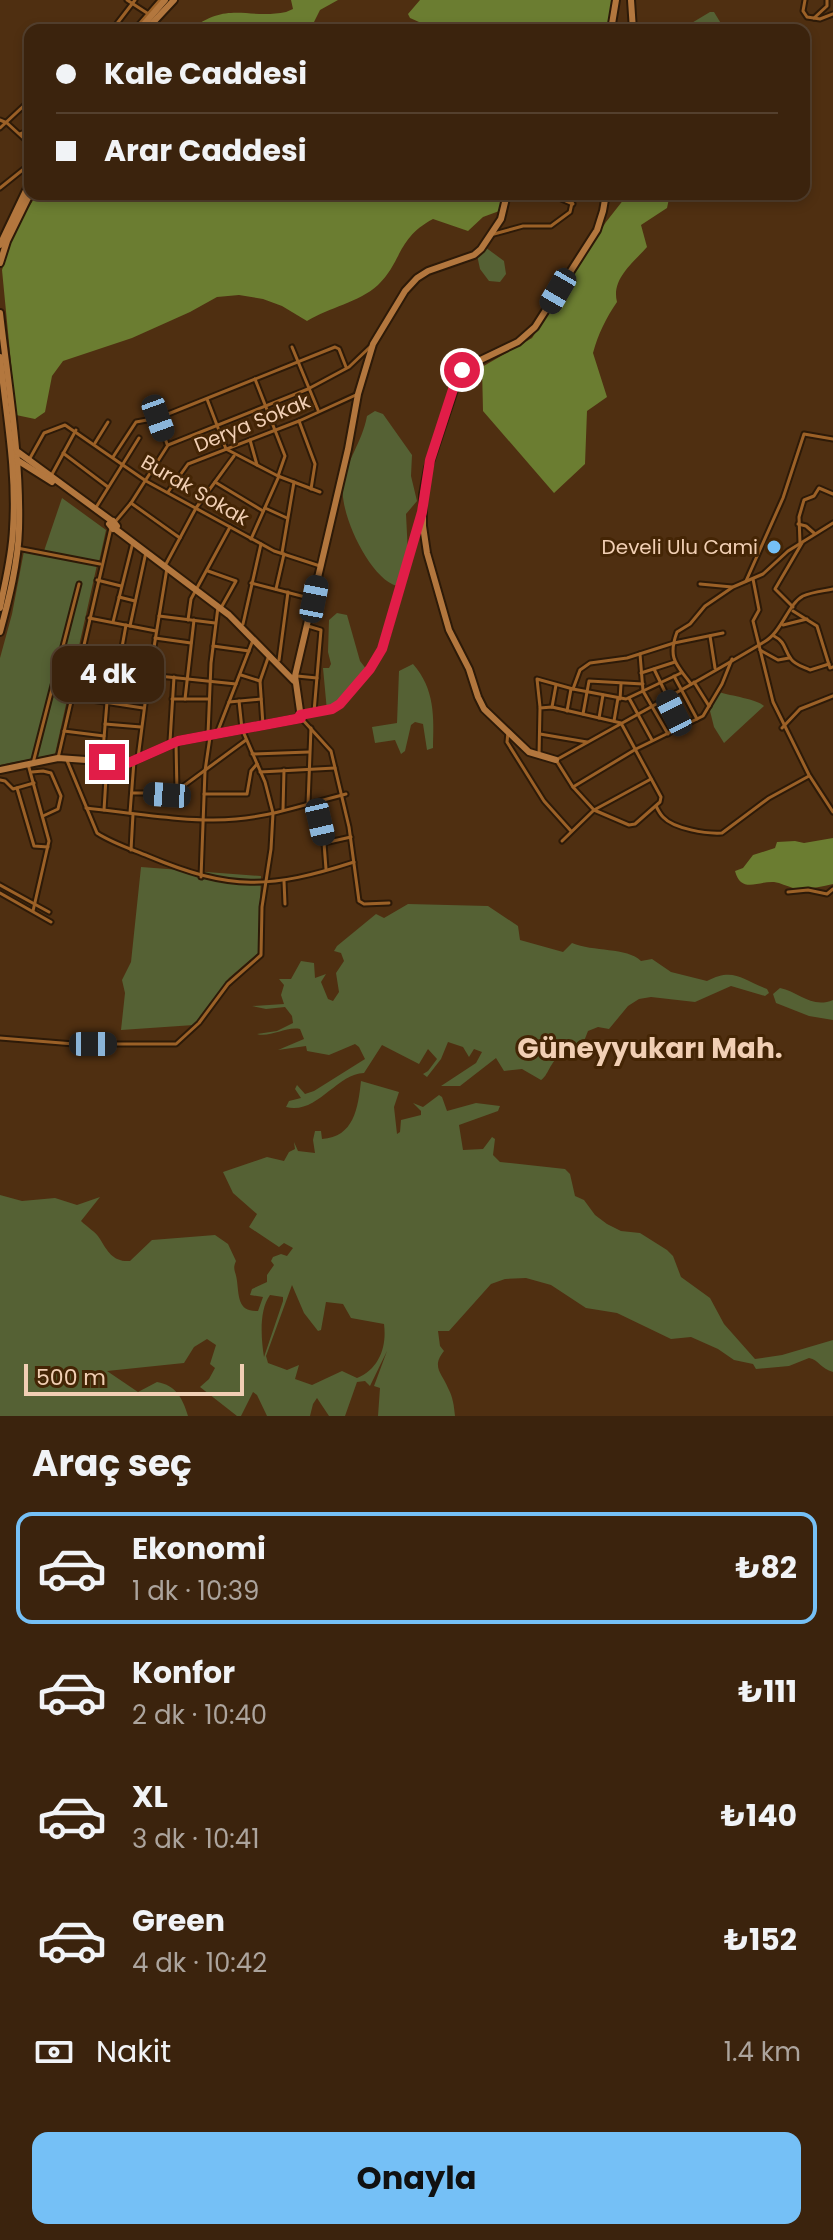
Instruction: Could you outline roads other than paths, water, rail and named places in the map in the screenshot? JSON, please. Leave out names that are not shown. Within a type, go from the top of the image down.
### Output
[{"type":"street","points":[[127,0],[147,13]]},
{"type":"street","points":[[140,24],[162,0]]},
{"type":"street","points":[[141,24],[162,0]]},
{"type":"street","points":[[152,24],[174,0]]},
{"type":"street","points":[[612,24],[616,0]]},
{"type":"street","points":[[631,0],[633,24]]},
{"type":"street","points":[[805,0],[804,13],[813,18],[833,14]]},
{"type":"street","points":[[813,18],[827,6],[827,0]]},
{"type":"street","points":[[117,24],[134,2]]},
{"type":"street","points":[[0,128],[24,106]]},
{"type":"street","points":[[0,120],[24,138]]},
{"type":"street","points":[[20,134],[24,132]]},
{"type":"street","points":[[0,188],[24,169]]},
{"type":"street","points":[[0,245],[24,195]]},
{"type":"street","points":[[0,263],[27,200]]},
{"type":"street","points":[[389,903],[360,902],[351,837],[329,747],[300,716],[295,679],[347,457],[358,394],[373,344],[405,291],[417,278],[476,254],[502,215],[506,200]]},
{"type":"street","points":[[564,200],[573,204]]},
{"type":"street","points":[[491,235],[523,226],[551,226],[567,215],[573,200]]},
{"type":"street","points":[[0,770],[62,758],[104,762],[136,760],[173,742],[263,726],[332,709],[342,703],[379,654],[422,512],[428,468],[459,375],[470,365],[518,342],[535,327],[597,230],[605,200]]},
{"type":"street","points":[[0,313],[14,451],[13,536],[0,608]]},
{"type":"street","points":[[354,862],[284,881],[264,883],[201,877],[98,834],[62,758],[64,731],[97,580],[113,525],[168,445],[308,389],[346,369],[373,344]]},
{"type":"street","points":[[292,347],[319,411]]},
{"type":"street","points":[[113,457],[136,422],[158,418],[336,347],[346,369]]},
{"type":"street","points":[[0,357],[14,451],[243,624],[295,679]]},
{"type":"street","points":[[251,539],[286,458],[255,379]]},
{"type":"street","name":"Derya Sokak","points":[[168,492],[186,465],[299,421],[358,394]]},
{"type":"street","points":[[207,399],[226,449],[278,476],[320,492]]},
{"type":"street","points":[[158,418],[168,445]]},
{"type":"street","points":[[299,421],[315,464],[311,489]]},
{"type":"street","points":[[94,444],[108,422]]},
{"type":"street","name":"Burak Sokak","points":[[29,464],[44,433],[63,425],[76,430],[146,481],[251,539],[320,566]]},
{"type":"street","points":[[51,476],[76,430]]},
{"type":"street","points":[[746,581],[779,508],[804,434],[833,439]]},
{"type":"street","points":[[95,509],[139,438]]},
{"type":"street","points":[[250,440],[257,465]]},
{"type":"street","points":[[63,453],[109,487]]},
{"type":"street","points":[[131,850],[136,760],[167,566],[196,508],[235,454]]},
{"type":"street","points":[[14,460],[51,476],[167,566]]},
{"type":"street","points":[[0,632],[17,548],[18,477],[14,460]]},
{"type":"street","points":[[18,477],[29,464]]},
{"type":"street","points":[[215,482],[264,510],[287,518]]},
{"type":"street","points":[[276,589],[294,482]]},
{"type":"street","points":[[759,648],[775,660],[789,658],[810,670],[831,665],[819,629],[792,608],[775,589],[802,542],[798,524],[804,500],[814,496],[819,488],[833,494]]},
{"type":"street","points":[[131,503],[180,538]]},
{"type":"street","points":[[422,512],[426,546],[449,630],[471,674],[480,703],[529,752],[539,757],[556,760],[733,659],[759,648],[804,596],[833,589]]},
{"type":"street","points":[[710,707],[675,662],[676,634],[690,624],[702,607],[733,587],[767,571],[814,533],[833,523]]},
{"type":"street","points":[[798,524],[814,533]]},
{"type":"street","points":[[188,620],[190,601],[230,527]]},
{"type":"street","points":[[113,622],[133,542]]},
{"type":"street","points":[[243,624],[261,544]]},
{"type":"street","points":[[17,548],[101,564]]},
{"type":"street","points":[[104,810],[105,724],[146,552]]},
{"type":"street","points":[[201,877],[205,771],[212,734],[209,699],[213,646],[220,606],[235,587],[235,580],[208,571]]},
{"type":"street","points":[[753,579],[759,610],[753,621],[773,702],[809,775],[833,812]]},
{"type":"street","points":[[97,580],[122,587]]},
{"type":"street","points":[[251,583],[314,599]]},
{"type":"street","points":[[33,911],[48,835],[31,764],[79,584]]},
{"type":"street","points":[[700,584],[733,587]]},
{"type":"street","points":[[279,660],[288,592]]},
{"type":"street","points":[[119,597],[135,601]]},
{"type":"street","points":[[220,606],[295,679],[317,678]]},
{"type":"street","points":[[159,616],[216,623]]},
{"type":"street","points":[[89,618],[156,631]]},
{"type":"street","points":[[781,625],[807,619]]},
{"type":"street","points":[[185,699],[194,620]]},
{"type":"street","points":[[307,626],[321,630],[314,712]]},
{"type":"street","points":[[567,711],[579,672],[587,664],[723,633]]},
{"type":"street","points":[[710,636],[715,670]]},
{"type":"street","points":[[772,636],[783,642],[789,658]]},
{"type":"street","points":[[155,638],[191,643]]},
{"type":"street","points":[[212,734],[229,702],[253,638]]},
{"type":"street","points":[[213,646],[249,651]]},
{"type":"street","points":[[640,654],[643,691],[668,734]]},
{"type":"street","points":[[263,726],[260,681],[269,655]]},
{"type":"street","points":[[80,658],[149,673],[236,684]]},
{"type":"street","points":[[573,787],[636,749],[698,719],[710,707],[733,659]]},
{"type":"street","points":[[641,673],[675,662]]},
{"type":"street","points":[[120,704],[126,667]]},
{"type":"street","points":[[654,669],[682,727]]},
{"type":"street","points":[[539,757],[537,679],[586,692],[629,698],[681,673]]},
{"type":"street","points":[[240,674],[260,681]]},
{"type":"street","points":[[674,676],[698,719]]},
{"type":"street","points":[[174,677],[173,742],[177,792]]},
{"type":"street","points":[[583,714],[589,681],[643,684]]},
{"type":"street","points":[[614,721],[621,684]]},
{"type":"street","points":[[552,707],[556,685]]},
{"type":"street","points":[[599,718],[603,695]]},
{"type":"street","points":[[783,727],[800,709],[833,696]]},
{"type":"street","points":[[72,697],[144,708]]},
{"type":"street","points":[[629,698],[653,741]]},
{"type":"street","points":[[172,699],[209,699]]},
{"type":"street","points":[[229,702],[261,699]]},
{"type":"street","points":[[0,1038],[66,1043],[178,1043],[199,1023],[228,984],[261,955],[264,883],[271,849],[273,813],[242,729],[239,701]]},
{"type":"street","points":[[540,708],[552,707],[621,723],[661,797],[656,806],[632,825],[594,810],[573,787],[556,760]]},
{"type":"street","points":[[105,724],[142,727]]},
{"type":"street","points":[[308,804],[311,727]]},
{"type":"street","points":[[64,731],[104,736]]},
{"type":"street","points":[[508,732],[507,742],[537,790],[571,831]]},
{"type":"street","points":[[540,734],[587,742]]},
{"type":"street","points":[[132,793],[167,795],[177,792],[246,740]]},
{"type":"street","points":[[252,754],[310,752]]},
{"type":"street","points":[[204,794],[247,794],[251,771],[257,764]]},
{"type":"street","points":[[260,772],[335,768]]},
{"type":"street","points":[[283,810],[284,770]]},
{"type":"street","points":[[31,772],[51,773],[61,796],[58,809],[43,816]]},
{"type":"street","points":[[656,806],[663,817],[672,823],[722,833],[769,798],[809,775]]},
{"type":"street","points":[[562,841],[594,810],[651,779]]},
{"type":"street","points":[[0,780],[12,788],[34,783]]},
{"type":"street","points":[[17,788],[34,846],[48,847]]},
{"type":"street","points":[[86,808],[233,820],[346,794]]},
{"type":"street","points":[[315,802],[324,843],[326,871]]},
{"type":"street","points":[[324,843],[351,837]]},
{"type":"street","points":[[284,881],[285,904]]},
{"type":"street","points":[[0,885],[49,912]]},
{"type":"street","points":[[788,892],[805,890],[828,894],[833,889]]},
{"type":"street","points":[[0,893],[51,922]]},
{"type":"place","name":"Develi Ulu Cami","points":[[774,547]]},
{"type":"district","name":"Güneyyukarı Mah.","points":[[650,1048]]}]
